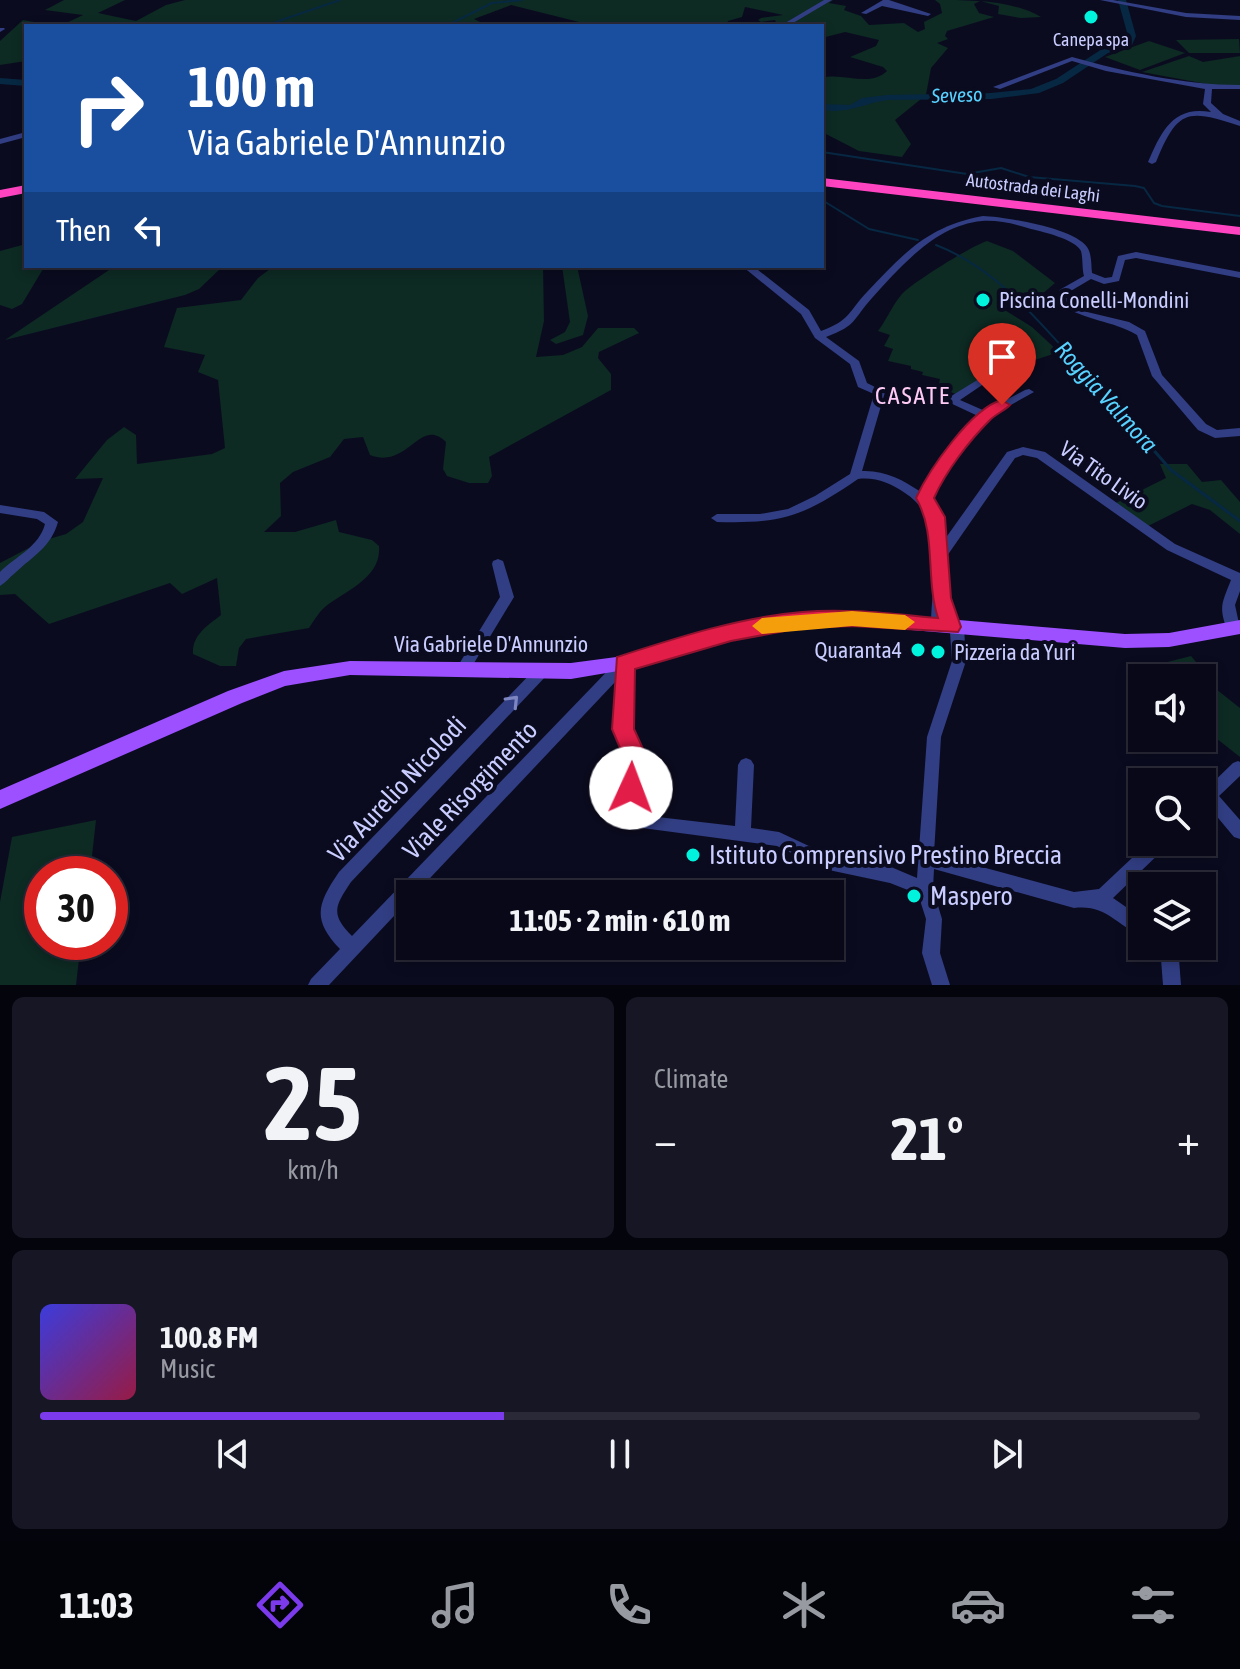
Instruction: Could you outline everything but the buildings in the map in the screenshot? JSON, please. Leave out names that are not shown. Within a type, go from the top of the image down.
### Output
[{"type":"highway","name":"Autostrada dei Laghi","points":[[824,179],[1240,223]]},
{"type":"highway","name":"Autostrada dei Laghi","points":[[824,179],[1240,231]]},
{"type":"highway","points":[[0,192],[24,187]]},
{"type":"main road","name":"Via Gabriele D'Annunzio","points":[[0,800],[284,679],[350,668],[542,671],[624,663],[731,633],[801,620],[852,618],[1125,641],[1169,640],[1236,627]]},
{"type":"street","points":[[787,24],[829,0]]},
{"type":"street","points":[[1103,0],[1186,15],[1240,18]]},
{"type":"street","points":[[864,13],[886,2],[911,10]]},
{"type":"street","points":[[997,87],[1072,59],[1106,69],[1209,87],[1240,87]]},
{"type":"street","points":[[1209,87],[1207,104],[1220,116]]},
{"type":"street","points":[[1152,162],[1162,138],[1180,116],[1198,111],[1240,124]]},
{"type":"street","points":[[0,142],[24,135]]},
{"type":"street","points":[[819,336],[848,323],[866,300],[919,249],[947,226],[968,218],[1012,218],[1075,241],[1085,250],[1086,271],[1090,276],[1104,281],[1116,279],[1121,258],[1136,255],[1240,275]]},
{"type":"street","points":[[750,268],[805,312],[819,336],[855,363],[862,385],[880,392],[855,476]]},
{"type":"street","points":[[1090,276],[1064,291],[1065,303],[1080,313],[1125,324],[1141,333],[1157,376],[1202,427],[1215,434],[1240,432]]},
{"type":"street","points":[[985,415],[952,400],[987,377]]},
{"type":"street","points":[[925,498],[932,481],[985,415],[1029,392]]},
{"type":"street","name":"Via Tito Livio","points":[[940,556],[1011,455],[1023,451],[1041,455],[1171,547],[1239,578],[1228,605],[1236,627]]},
{"type":"street","points":[[717,518],[765,519],[795,514],[855,476],[873,474],[925,498],[936,517],[941,598],[959,661],[934,737],[926,859],[925,889],[934,919],[931,953],[941,985]]},
{"type":"street","points":[[0,509],[40,515],[52,522],[51,534],[4,574],[0,581]]},
{"type":"street","points":[[463,669],[507,597],[498,564]]},
{"type":"street","points":[[624,663],[623,729],[638,762],[624,814],[626,820],[779,839],[824,861],[891,875],[925,889]]},
{"type":"street","name":"Viale Risorgimento","points":[[317,985],[624,663]]},
{"type":"street","name":"Via Aurelio Nicolodi","points":[[352,949],[330,928],[326,910],[329,898],[345,877],[542,671]]},
{"type":"street","points":[[743,835],[746,765]]},
{"type":"street","points":[[1216,789],[1238,768]]},
{"type":"street","points":[[1216,809],[1240,832]]},
{"type":"street","points":[[1074,900],[1103,896],[1145,856]]},
{"type":"street","points":[[926,859],[1074,900],[1107,903],[1128,918]]},
{"type":"street","points":[[1170,960],[1172,985]]},
{"type":"green space","points":[[64,0],[125,0],[98,13],[136,21],[166,5],[185,0],[833,0],[829,3],[846,6],[844,10],[861,16],[869,25],[904,23],[918,32],[925,29],[924,22],[942,13],[940,4],[935,0],[980,1],[974,4],[979,13],[994,17],[947,31],[945,36],[948,39],[937,43],[948,48],[931,68],[926,95],[895,120],[911,144],[902,157],[859,151],[824,133],[824,78],[864,79],[880,76],[887,71],[883,67],[850,57],[876,46],[879,40],[845,32],[824,37],[824,24],[777,24],[775,20],[761,22],[758,20],[761,18],[783,15],[745,7],[742,17],[727,24],[587,24],[511,5],[474,19],[484,24],[64,24],[83,15],[45,10]]},
{"type":"green space","points":[[981,1],[1017,7],[1041,17],[998,14],[999,6]]},
{"type":"green space","points":[[23,20],[46,24],[24,24],[24,61],[0,65],[0,41]]},
{"type":"green space","points":[[1239,39],[1240,53],[1189,53],[1176,40]]},
{"type":"green space","points":[[1149,41],[1185,53],[1140,70],[1105,57]]},
{"type":"green space","points":[[1189,56],[1203,62],[1240,56],[1240,85],[1212,85],[1142,72]]},
{"type":"green space","points":[[987,241],[1013,251],[1055,283],[1041,295],[1003,309],[1032,327],[1059,352],[984,377],[956,394],[938,388],[940,379],[922,375],[923,372],[911,369],[911,366],[888,361],[893,349],[884,346],[890,335],[878,331],[908,288],[957,256]]},
{"type":"green space","points":[[24,245],[24,268],[43,269],[22,304],[12,309],[0,305],[0,251]]},
{"type":"green space","points":[[112,268],[221,268],[199,289],[185,295],[5,340]]},
{"type":"green space","points":[[271,268],[543,268],[544,321],[536,357],[563,355],[582,347],[598,328],[634,328],[639,333],[599,352],[598,358],[611,374],[611,390],[489,457],[492,476],[488,483],[469,483],[447,476],[443,469],[446,442],[428,435],[404,451],[383,458],[370,455],[363,437],[344,439],[330,457],[293,472],[280,483],[281,516],[264,532],[295,532],[336,520],[339,532],[372,540],[379,546],[378,557],[369,575],[325,607],[309,628],[246,639],[239,648],[236,666],[220,666],[193,654],[198,636],[221,615],[217,578],[182,594],[170,583],[49,624],[15,594],[0,595],[0,563],[42,541],[66,534],[83,522],[103,478],[75,479],[107,440],[124,427],[136,435],[137,464],[212,454],[225,448],[218,380],[198,372],[205,355],[164,347],[177,308],[241,300],[258,278]]},
{"type":"green space","points":[[562,268],[577,268],[588,316],[583,335],[556,344],[550,340],[565,332],[570,322]]},
{"type":"green space","points":[[1160,464],[1187,464],[1202,482],[1221,480],[1240,502],[1240,534],[1210,510],[1192,504],[1148,526],[1116,503],[1166,478]]},
{"type":"green space","points":[[1191,656],[1198,664],[1160,664]]},
{"type":"green space","points":[[1216,689],[1240,708],[1240,757],[1216,738]]},
{"type":"green space","points":[[96,820],[92,856],[24,856],[24,960],[79,960],[76,985],[0,985],[0,902],[12,837]]},
{"type":"waterway","points":[[270,24],[340,0]]},
{"type":"waterway","points":[[450,24],[492,3],[522,0]]},
{"type":"waterway","name":"Seveso","points":[[1088,62],[1105,51],[1129,43],[1132,36],[1122,0]]},
{"type":"waterway","name":"Seveso","points":[[824,107],[850,108],[866,100],[887,97],[991,96],[1031,92],[1053,85],[1085,65]]},
{"type":"waterway","name":"Seveso","points":[[0,81],[24,83]]},
{"type":"waterway","points":[[824,152],[967,174],[1001,168],[1029,177],[1135,186],[1144,188],[1154,203],[1162,206],[1240,216]]},
{"type":"waterway","name":"Roggia Valmora","points":[[824,201],[869,229],[918,240]]},
{"type":"waterway","name":"Roggia Valmora","points":[[936,245],[978,267],[997,282],[1032,314],[1081,368]]},
{"type":"waterway","name":"Roggia Valmora","points":[[1080,366],[1171,470],[1240,521]]},
{"type":"slow traffic","points":[[762,626],[801,620],[852,618],[905,622]]},
{"type":"place","name":"Canepa spa","points":[[1091,17]]},
{"type":"place","name":"Piscina Conelli-Mondini","points":[[983,300]]},
{"type":"place","name":"Quaranta4","points":[[918,650]]},
{"type":"place","name":"Pizzeria da Yuri","points":[[938,652]]},
{"type":"place","name":"Istituto Comprensivo Prestino Breccia","points":[[693,855]]},
{"type":"place","name":"Maspero","points":[[914,896]]},
{"type":"district","name":"CASATE","points":[[913,396]]},
{"type":"route","points":[[631,788],[638,762],[623,729],[624,663],[731,633],[801,620],[852,618],[951,627],[941,598],[936,517],[925,498],[932,481],[985,415],[1002,405]]}]
